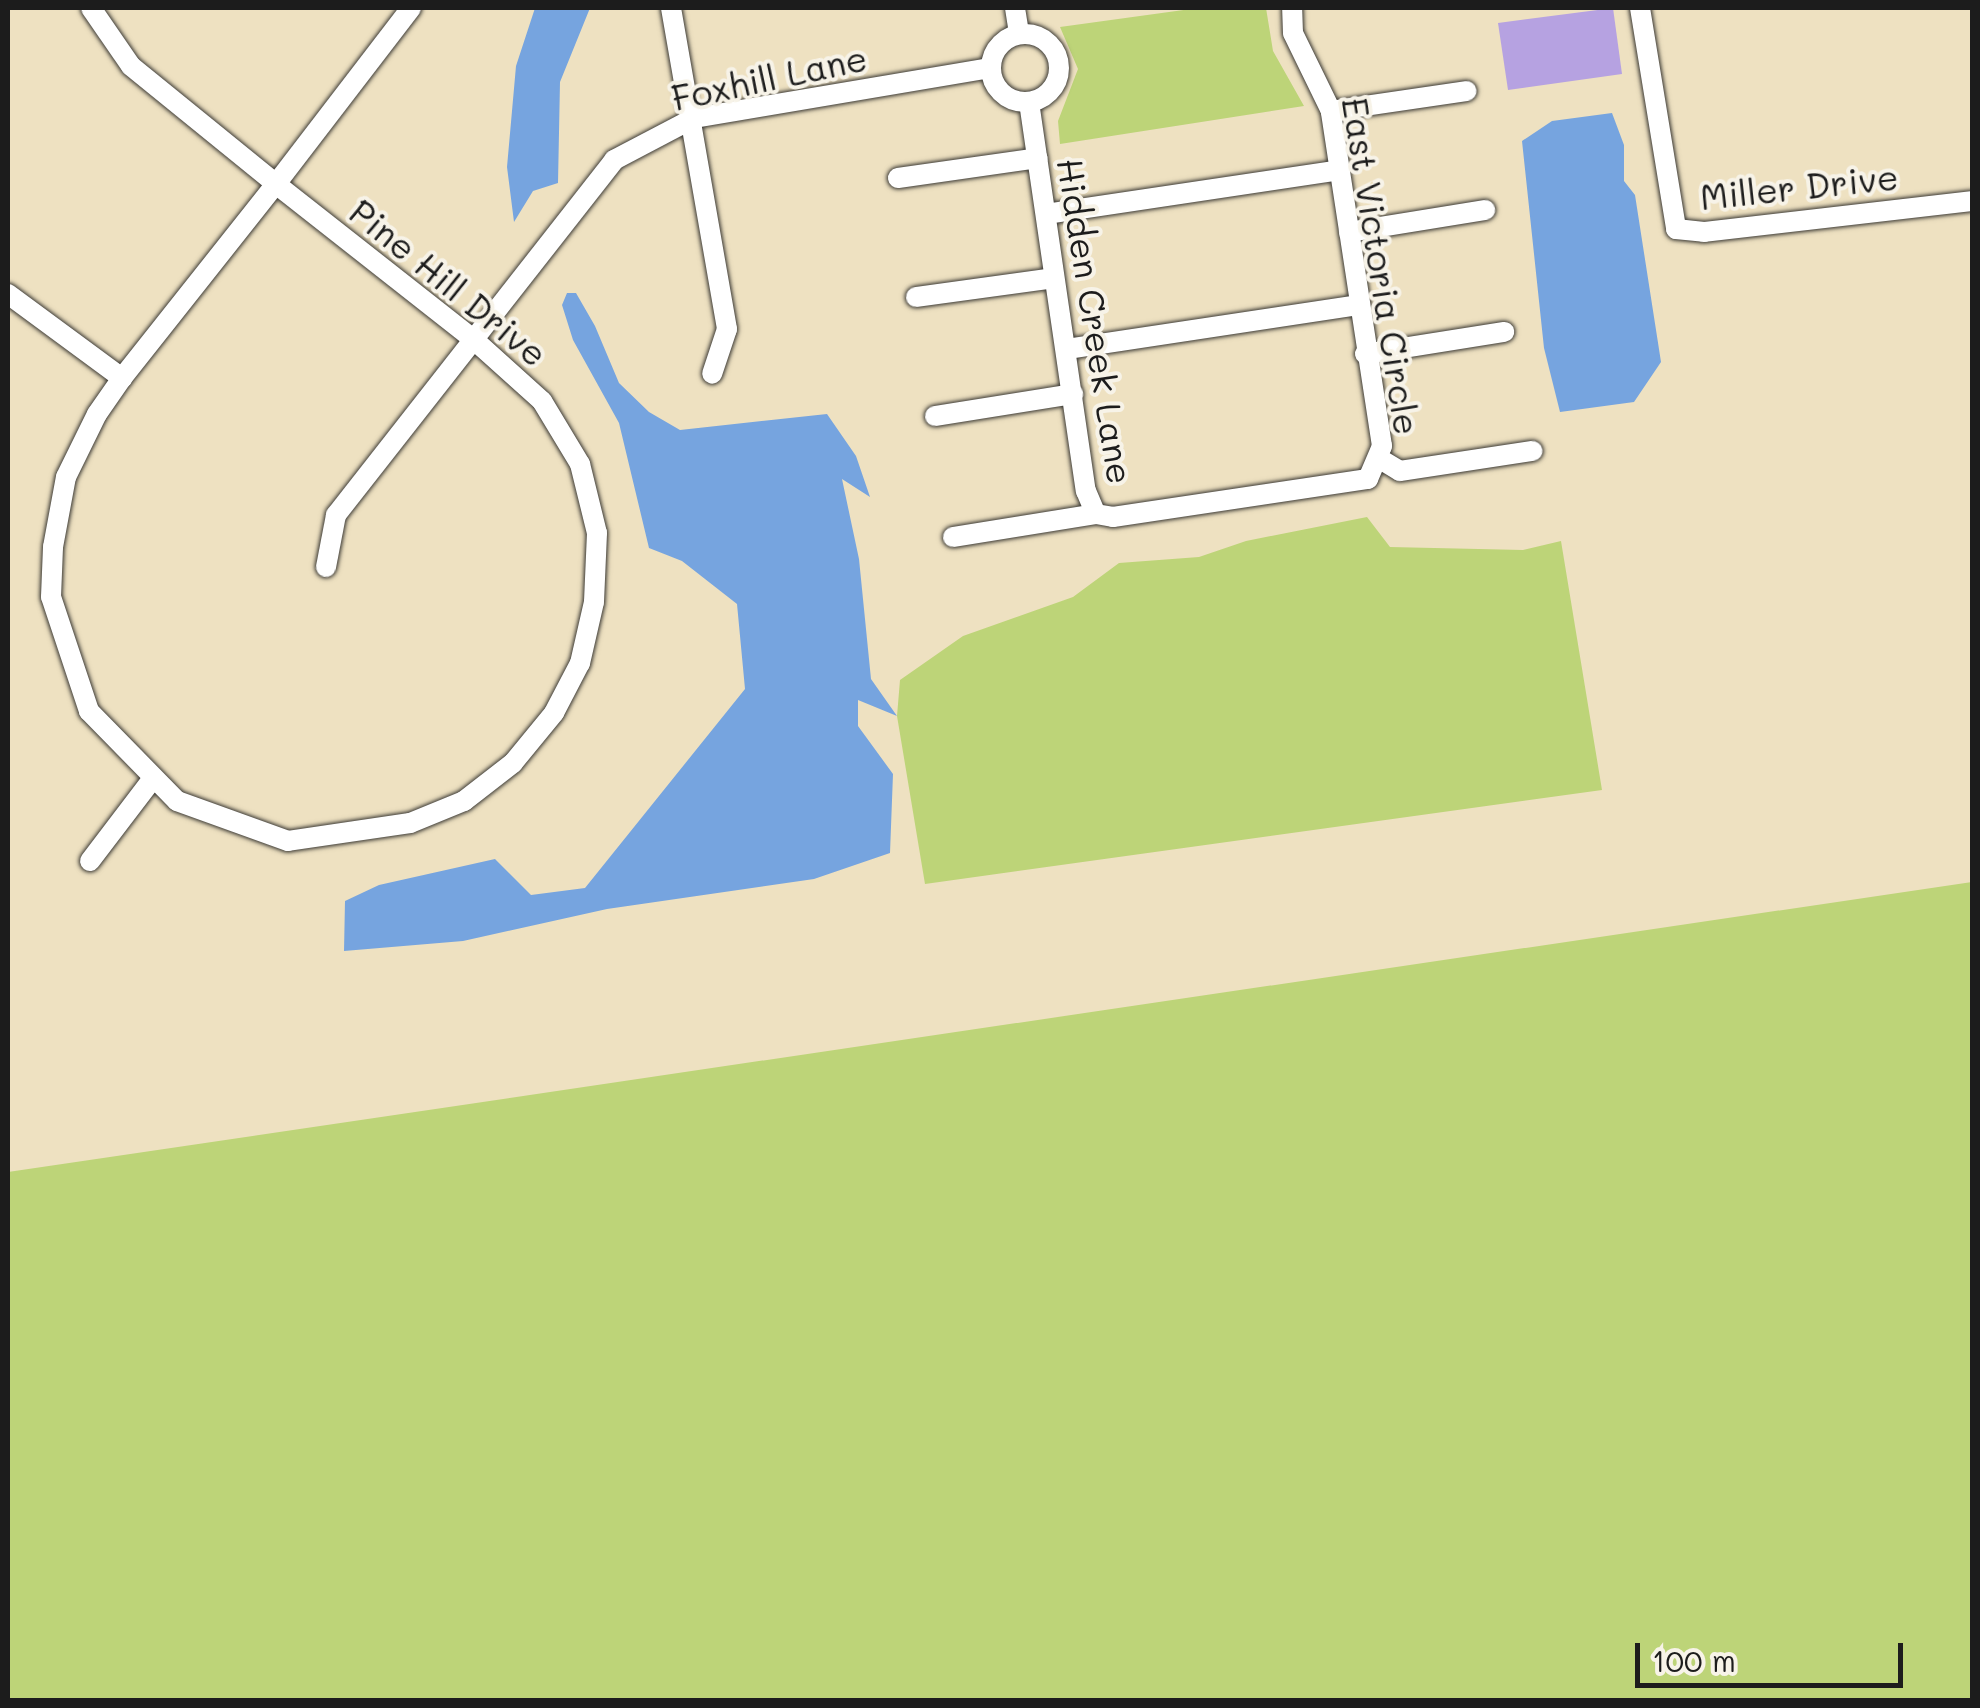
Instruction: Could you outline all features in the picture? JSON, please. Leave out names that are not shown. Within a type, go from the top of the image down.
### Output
[{"type":"street","points":[[91,8],[131,66],[276,184],[411,8]]},
{"type":"street","points":[[671,8],[694,118],[727,329],[712,374]]},
{"type":"street","points":[[1015,8],[1019,34]]},
{"type":"street","name":"East Victoria Circle","points":[[1250,498],[1368,479],[1380,459],[1331,111],[1293,34],[1292,8]]},
{"type":"street","name":"Miller Drive","points":[[1640,8],[1676,228],[1704,232],[1972,202]]},
{"type":"street","points":[[1019,34],[1050,43],[1060,63],[1056,84],[1030,102],[1007,97],[990,68],[999,46],[1019,34]]},
{"type":"street","name":"Foxhill Lane","points":[[326,566],[336,515],[614,160],[694,118],[990,68]]},
{"type":"street","points":[[1331,111],[1467,90]]},
{"type":"street","name":"Hidden Creek Lane","points":[[1030,102],[1086,491],[1096,514],[1250,498]]},
{"type":"street","points":[[898,178],[1038,158]]},
{"type":"street","points":[[1046,214],[1340,170]]},
{"type":"street","name":"Pine Hill Drive","points":[[276,184],[472,338],[542,401],[580,464],[597,533],[594,602],[580,662],[554,713],[513,762],[464,802],[347,836],[288,840],[177,801],[151,781],[88,711],[51,598],[66,477],[122,378],[276,184]]},
{"type":"street","points":[[1349,232],[1485,210]]},
{"type":"street","points":[[916,297],[1054,278]]},
{"type":"street","points":[[8,294],[122,378]]},
{"type":"street","points":[[1066,350],[1358,305]]},
{"type":"street","points":[[1365,354],[1504,332]]},
{"type":"street","points":[[934,416],[1073,394]]},
{"type":"street","points":[[1380,459],[1400,471],[1532,451]]},
{"type":"street","points":[[953,537],[1096,514]]},
{"type":"street","points":[[90,861],[151,781]]},
{"type":"green space","points":[[1198,8],[1266,8],[1273,51],[1304,106],[1060,144],[1058,121],[1078,69],[1060,27]]},
{"type":"green space","points":[[1367,517],[1390,547],[1523,550],[1561,541],[1602,790],[925,884],[897,716],[900,680],[963,636],[1073,597],[1119,563],[1199,557],[1246,541]]},
{"type":"green space","points":[[1972,882],[1972,1700],[8,1700],[8,1172]]},
{"type":"water","points":[[535,8],[590,8],[560,82],[558,183],[533,191],[514,222],[507,167],[516,66]]},
{"type":"water","points":[[1612,113],[1624,145],[1624,181],[1635,195],[1661,362],[1634,402],[1560,412],[1544,348],[1522,141],[1552,121]]},
{"type":"water","points":[[567,293],[576,293],[619,383],[649,412],[680,430],[827,414],[856,456],[870,497],[842,479],[859,559],[871,679],[897,716],[858,700],[858,726],[893,774],[890,853],[814,879],[607,909],[463,941],[344,951],[345,901],[379,885],[495,859],[531,895],[585,888],[745,689],[737,604],[682,561],[649,548],[619,423],[573,340],[562,305]]},
{"type":"building","points":[[1613,8],[1622,74],[1508,90],[1498,23]]}]
